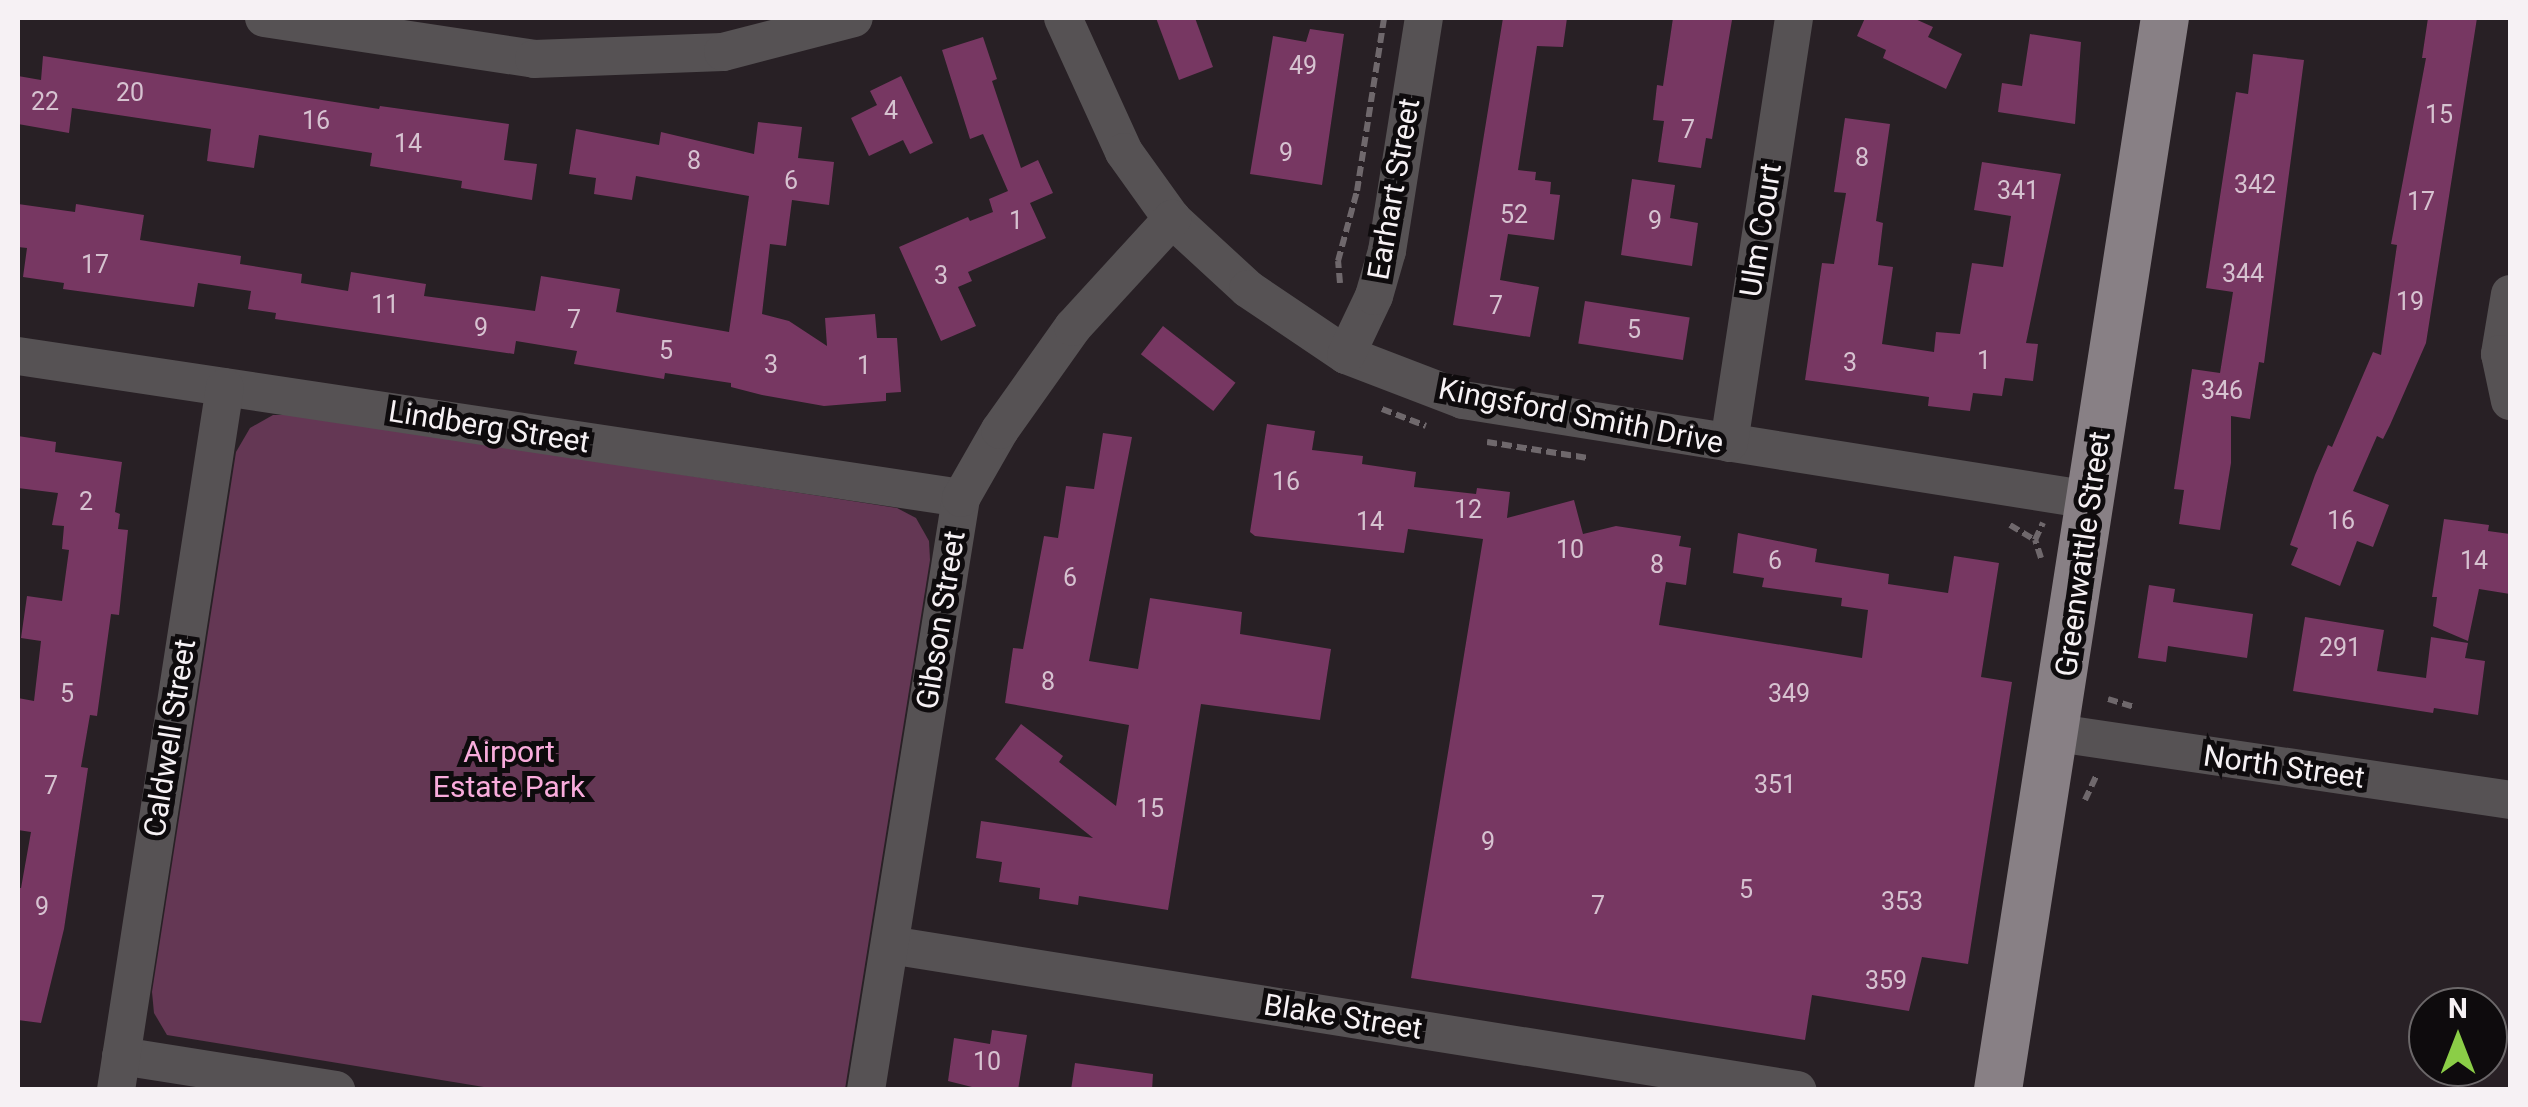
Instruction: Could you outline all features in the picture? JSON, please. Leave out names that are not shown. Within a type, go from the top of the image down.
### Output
[{"type":"main road","name":"Greenwattle Street","points":[[1998,1090],[2057,733],[2165,18]]},
{"type":"street","points":[[264,18],[534,59],[723,52],[798,36],[854,18]]},
{"type":"street","name":"Kingsford Smith Drive","points":[[1063,18],[1124,152],[1172,219],[1248,289],[1346,355],[1464,400],[2090,500]]},
{"type":"street","name":"Earhart Street","points":[[1346,355],[1374,296],[1386,251],[1424,18]]},
{"type":"street","name":"Ulm Court","points":[[1729,443],[1794,18]]},
{"type":"street","name":"Gibson Street","points":[[866,1090],[960,498],[1000,430],[1074,327],[1172,219]]},
{"type":"street","points":[[2510,294],[2500,354],[2510,401]]},
{"type":"street","name":"Lindberg Street","points":[[18,356],[960,498]]},
{"type":"street","name":"Caldwell Street","points":[[118,1073],[224,387]]},
{"type":"street","name":"North Street","points":[[2057,733],[2510,800]]},
{"type":"street","name":"Blake Street","points":[[890,945],[1797,1090]]},
{"type":"street","points":[[118,1073],[336,1090]]},
{"type":"path","points":[[1340,284],[1338,261],[1357,190],[1384,18]]},
{"type":"green space","name":"Airport Estate Park","points":[[273,415],[300,415],[897,508],[916,518],[929,541],[930,560],[845,1089],[496,1089],[167,1035],[154,1013],[152,992],[236,452],[250,428]]},
{"type":"building","points":[[1156,18],[1195,18],[1213,67],[1179,80]]},
{"type":"building","points":[[1503,18],[1567,18],[1563,47],[1537,46],[1518,170],[1536,172],[1535,180],[1551,182],[1550,194],[1560,195],[1554,240],[1508,234],[1500,280],[1539,287],[1530,337],[1453,325]]},
{"type":"building","points":[[1673,18],[1732,20],[1712,139],[1706,138],[1701,168],[1658,162],[1664,121],[1653,120],[1657,85],[1663,86]]},
{"type":"building","points":[[1865,18],[1913,18],[1933,27],[1928,37],[1962,54],[1946,89],[1883,58],[1886,50],[1857,36]]},
{"type":"building","points":[[2428,18],[2477,18],[2426,343],[2390,425],[2383,439],[2377,436],[2353,491],[2389,505],[2373,547],[2357,541],[2340,586],[2291,565],[2298,548],[2290,545],[2328,445],[2332,447],[2373,352],[2381,355],[2397,245],[2391,244],[2426,58],[2422,58]]},
{"type":"building","points":[[1310,29],[1344,34],[1322,185],[1250,174],[1273,36],[1306,42]]},
{"type":"building","points":[[2030,34],[2081,42],[2075,124],[1998,112],[2002,83],[2022,86]]},
{"type":"building","points":[[983,37],[997,79],[992,81],[1021,168],[1038,160],[1053,193],[1030,203],[1046,238],[968,272],[972,281],[958,287],[976,326],[941,341],[899,247],[968,217],[970,221],[993,212],[989,199],[1008,191],[983,134],[970,139],[942,50]]},
{"type":"building","points":[[2253,54],[2304,60],[2264,363],[2259,362],[2250,419],[2231,416],[2231,463],[2220,530],[2179,524],[2184,490],[2174,489],[2192,369],[2220,373],[2233,292],[2206,288],[2236,92],[2248,94]]},
{"type":"building","points":[[43,56],[379,109],[380,106],[509,124],[504,160],[537,164],[532,200],[461,188],[462,181],[370,166],[372,153],[259,135],[254,168],[207,161],[211,129],[72,108],[69,133],[18,124],[18,76],[41,80]]},
{"type":"building","points":[[901,76],[933,143],[910,154],[903,140],[869,156],[851,118],[877,105],[870,91]]},
{"type":"building","points":[[1845,118],[1890,124],[1876,221],[1883,223],[1878,265],[1893,267],[1882,344],[1934,352],[1936,332],[1960,334],[1972,263],[2003,267],[2011,216],[1974,210],[1982,162],[2061,174],[2026,343],[2038,344],[2033,381],[2005,378],[2002,396],[1973,393],[1970,411],[1928,406],[1929,397],[1805,380],[1822,263],[1834,264],[1846,193],[1834,192]]},
{"type":"building","points":[[758,122],[802,127],[798,158],[834,162],[829,205],[792,200],[786,246],[770,244],[762,314],[789,321],[827,346],[825,318],[875,314],[877,338],[897,338],[901,392],[886,393],[886,401],[824,406],[762,395],[731,387],[731,383],[665,373],[664,379],[574,364],[577,351],[516,341],[514,354],[275,319],[276,313],[248,309],[251,291],[198,283],[194,307],[63,289],[64,283],[23,277],[27,248],[18,247],[18,204],[75,212],[76,204],[144,215],[140,240],[241,256],[240,264],[302,274],[301,283],[348,291],[351,272],[426,284],[424,296],[535,311],[541,276],[620,289],[616,312],[729,332],[749,196],[636,176],[632,200],[594,194],[596,178],[569,174],[576,129],[659,145],[661,132],[754,154]]},
{"type":"building","points":[[1632,179],[1675,185],[1670,218],[1698,223],[1692,266],[1621,255]]},
{"type":"building","points":[[1585,301],[1690,318],[1683,360],[1578,343]]},
{"type":"building","points":[[1163,326],[1235,383],[1213,411],[1141,354]]},
{"type":"building","points":[[1267,424],[1315,431],[1312,450],[1363,456],[1362,464],[1416,472],[1414,487],[1476,494],[1477,488],[1510,492],[1507,518],[1574,500],[1583,534],[1616,526],[1681,536],[1679,546],[1691,548],[1686,585],[1666,582],[1659,625],[1862,658],[1868,610],[1841,606],[1842,598],[1762,587],[1764,578],[1733,573],[1738,533],[1817,549],[1815,562],[1889,574],[1888,584],[1948,593],[1954,556],[1999,563],[1981,677],[2012,682],[1968,964],[1922,957],[1909,1011],[1812,995],[1805,1040],[1411,978],[1483,539],[1408,529],[1404,553],[1255,536],[1250,532]]},
{"type":"building","points":[[1103,433],[1132,437],[1089,661],[1138,669],[1150,598],[1242,612],[1240,634],[1331,649],[1320,720],[1201,704],[1168,910],[1079,896],[1078,905],[1039,899],[1040,888],[999,882],[1002,862],[976,858],[981,821],[1093,838],[995,759],[1021,724],[1063,756],[1059,762],[1116,806],[1129,725],[1005,703],[1013,648],[1023,649],[1044,536],[1058,538],[1066,486],[1094,489]]},
{"type":"building","points":[[18,436],[56,442],[55,452],[122,462],[115,512],[120,514],[118,529],[128,530],[119,615],[111,614],[97,716],[90,715],[81,767],[88,768],[64,929],[41,1023],[18,1020],[18,888],[31,832],[18,830],[18,698],[34,701],[41,641],[21,638],[27,596],[62,601],[69,550],[62,549],[64,526],[52,525],[58,493],[18,488]]},
{"type":"building","points":[[2444,519],[2489,525],[2488,531],[2510,534],[2510,594],[2479,589],[2468,641],[2433,626],[2437,597],[2432,597]]},
{"type":"building","points":[[2149,585],[2175,589],[2173,602],[2253,614],[2247,658],[2168,646],[2166,662],[2138,658]]},
{"type":"building","points":[[2305,617],[2384,630],[2377,671],[2426,678],[2431,637],[2468,643],[2465,658],[2485,661],[2478,715],[2434,708],[2433,713],[2293,691]]},
{"type":"building","points":[[992,1030],[1027,1035],[1018,1090],[984,1090],[948,1081],[954,1038],[990,1044]]},
{"type":"building","points":[[1075,1063],[1153,1074],[1152,1090],[1071,1090]]}]
